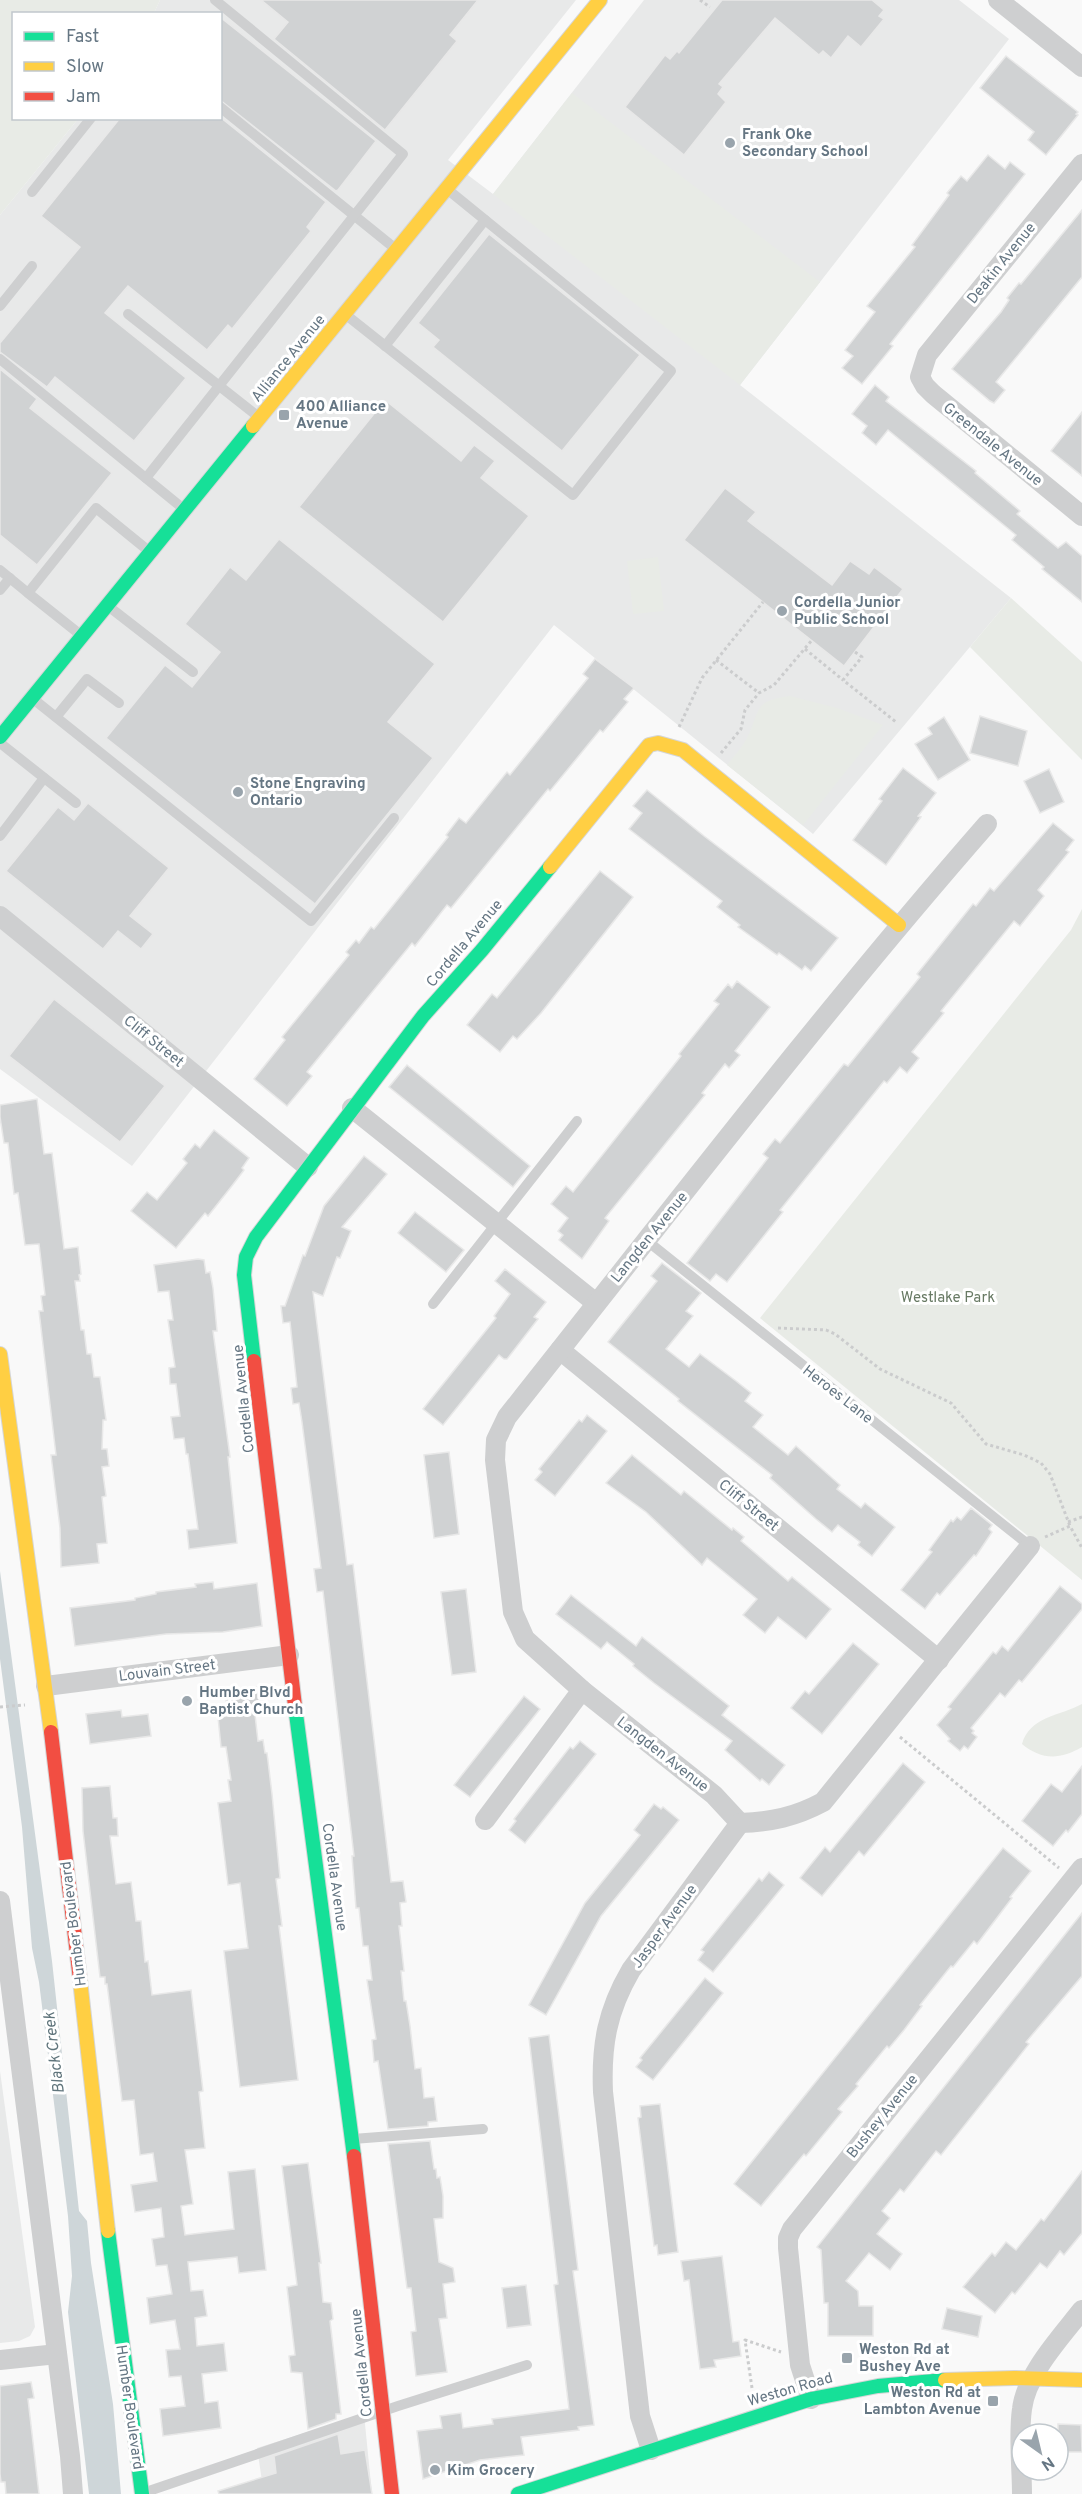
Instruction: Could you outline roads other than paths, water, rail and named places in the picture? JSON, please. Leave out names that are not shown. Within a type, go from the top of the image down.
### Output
[{"type":"street","name":"Alliance Avenue","points":[[0,737],[600,0]]},
{"type":"street","points":[[998,0],[1082,67]]},
{"type":"street","name":"Deakin Avenue","points":[[923,364],[927,355],[1082,164]]},
{"type":"street","name":"Greendale Avenue","points":[[923,364],[920,377],[925,387],[1082,516]]},
{"type":"street","name":"Cordella Avenue","points":[[392,2494],[352,2139],[289,1654],[244,1275],[246,1257],[256,1237],[351,1108],[423,1016],[482,950],[649,745],[658,743],[682,750],[899,924]]},
{"type":"street","name":"Langden Avenue","points":[[740,1823],[714,1795],[582,1690],[525,1639],[513,1612],[495,1460],[496,1440],[507,1417],[646,1240],[899,924],[987,824]]},
{"type":"street","name":"Cliff Street","points":[[0,916],[308,1167]]},
{"type":"street","points":[[351,1108],[596,1303]]},
{"type":"street","name":"Cliff Street","points":[[560,1350],[939,1660]]},
{"type":"street","name":"Humber Boulevard","points":[[0,1354],[46,1686],[122,2352],[142,2494]]},
{"type":"street","points":[[740,1823],[768,1822],[800,1815],[823,1802],[1038,1541]]},
{"type":"street","name":"Louvain Street","points":[[46,1686],[289,1654]]},
{"type":"street","points":[[485,1820],[582,1690]]},
{"type":"street","name":"Jasper Avenue","points":[[651,2450],[640,2416],[603,2092],[602,2059],[608,2022],[623,1984],[740,1823]]},
{"type":"street","name":"Bushey Avenue","points":[[811,2398],[800,2365],[788,2248],[788,2238],[792,2229],[1082,1868]]},
{"type":"street","points":[[0,1901],[70,2456],[72,2494]]},
{"type":"street","points":[[1022,2494],[1022,2408],[1033,2378],[1050,2350],[1082,2310]]},
{"type":"street","points":[[0,2360],[57,2354]]},
{"type":"street","name":"Weston Road","points":[[518,2494],[811,2398],[893,2383],[1033,2378],[1082,2380]]},
{"type":"lane","points":[[146,478],[403,154],[215,0]]},
{"type":"lane","points":[[222,109],[397,250]]},
{"type":"lane","points":[[32,192],[89,120]]},
{"type":"lane","points":[[345,315],[573,495],[671,371],[447,189]]},
{"type":"lane","points":[[385,346],[486,220]]},
{"type":"lane","points":[[0,306],[32,266]]},
{"type":"lane","points":[[128,314],[260,418]]},
{"type":"lane","points":[[0,359],[185,510]]},
{"type":"lane","points":[[28,593],[96,508],[151,553]]},
{"type":"lane","points":[[0,570],[82,636]]},
{"type":"lane","points":[[0,590],[10,578]]},
{"type":"lane","points":[[108,606],[193,672]]},
{"type":"lane","points":[[56,717],[87,679],[119,703]]},
{"type":"lane","points":[[32,698],[311,921],[394,819]]},
{"type":"lane","points":[[0,743],[76,803]]},
{"type":"lane","points":[[0,836],[44,778]]},
{"type":"lane","points":[[433,1304],[577,1121]]},
{"type":"lane","name":"Heroes Lane","points":[[646,1240],[756,1329],[1038,1541]]},
{"type":"lane","points":[[352,2139],[483,2128]]},
{"type":"lane","points":[[142,2494],[382,2411],[527,2365]]},
{"type":"water","name":"Black Creek","points":[[0,1571],[52,1961],[79,2211],[87,2221],[91,2263],[113,2404],[121,2494],[89,2494],[68,2312],[72,2276],[68,2216],[39,1982],[32,1948],[22,1827],[0,1659]]},
{"type":"place","name":"Frank Oke Secondary School","points":[[730,143]]},
{"type":"place","name":"400 Alliance Avenue","points":[[284,415]]},
{"type":"place","name":"Cordella Junior Public School","points":[[782,611]]},
{"type":"place","name":"Stone Engraving Ontario","points":[[238,792]]},
{"type":"place","name":"Humber Blvd Baptist Church","points":[[187,1701]]},
{"type":"place","name":"Weston Rd at Bushey Ave","points":[[847,2358]]},
{"type":"place","name":"Weston Rd at Lambton Avenue","points":[[993,2401]]},
{"type":"place","name":"Kim Grocery","points":[[435,2470]]},
{"type":"park label","name":"Westlake Park","points":[[948,1297]]}]
